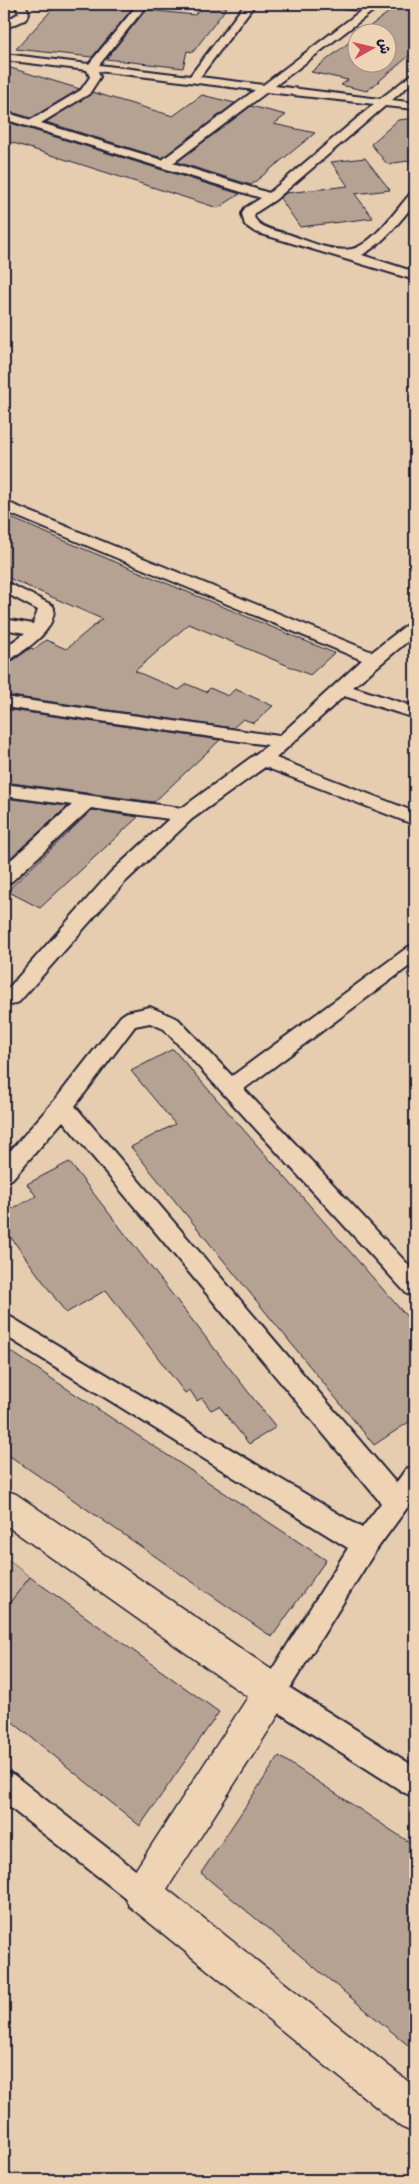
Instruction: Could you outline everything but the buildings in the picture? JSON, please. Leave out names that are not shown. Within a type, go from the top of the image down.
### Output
[{"type":"street","points":[[4,26],[21,18],[24,13],[20,4]]},
{"type":"street","points":[[92,68],[143,4]]},
{"type":"street","points":[[192,80],[250,4]]},
{"type":"street","points":[[329,4],[374,6]]},
{"type":"street","points":[[163,165],[374,6]]},
{"type":"street","points":[[4,57],[415,106]]},
{"type":"street","points":[[31,124],[85,92],[95,77],[92,68]]},
{"type":"street","points":[[415,75],[271,196],[249,211],[248,220],[250,224],[333,252],[347,254],[415,276]]},
{"type":"street","points":[[4,115],[163,165],[271,196]]},
{"type":"street","points":[[347,254],[357,252],[368,246],[415,196]]},
{"type":"street","points":[[4,506],[374,659]]},
{"type":"street","points":[[4,586],[46,608],[46,619],[36,630],[4,656]]},
{"type":"street","points":[[4,624],[36,630]]},
{"type":"street","points":[[6,998],[118,877],[185,815],[263,760],[374,659],[415,627]]},
{"type":"street","points":[[342,689],[415,713]]},
{"type":"street","points":[[4,702],[284,742]]},
{"type":"street","points":[[263,760],[415,819]]},
{"type":"street","points":[[4,790],[185,815]]},
{"type":"street","points":[[4,877],[88,801]]},
{"type":"street","points":[[232,1088],[415,952]]},
{"type":"street","points":[[4,1173],[63,1106],[128,1020],[139,1014],[154,1015],[171,1024],[415,1287]]},
{"type":"street","points":[[63,1106],[397,1503]]},
{"type":"street","points":[[4,1323],[366,1544]]},
{"type":"street","points":[[142,1894],[366,1544],[415,1477]]},
{"type":"street","points":[[4,1505],[272,1692],[415,1783]]},
{"type":"street","points":[[4,1785],[415,2113]]},
{"type":"shaded area","points":[[4,1557],[30,1577],[4,1610]]}]
